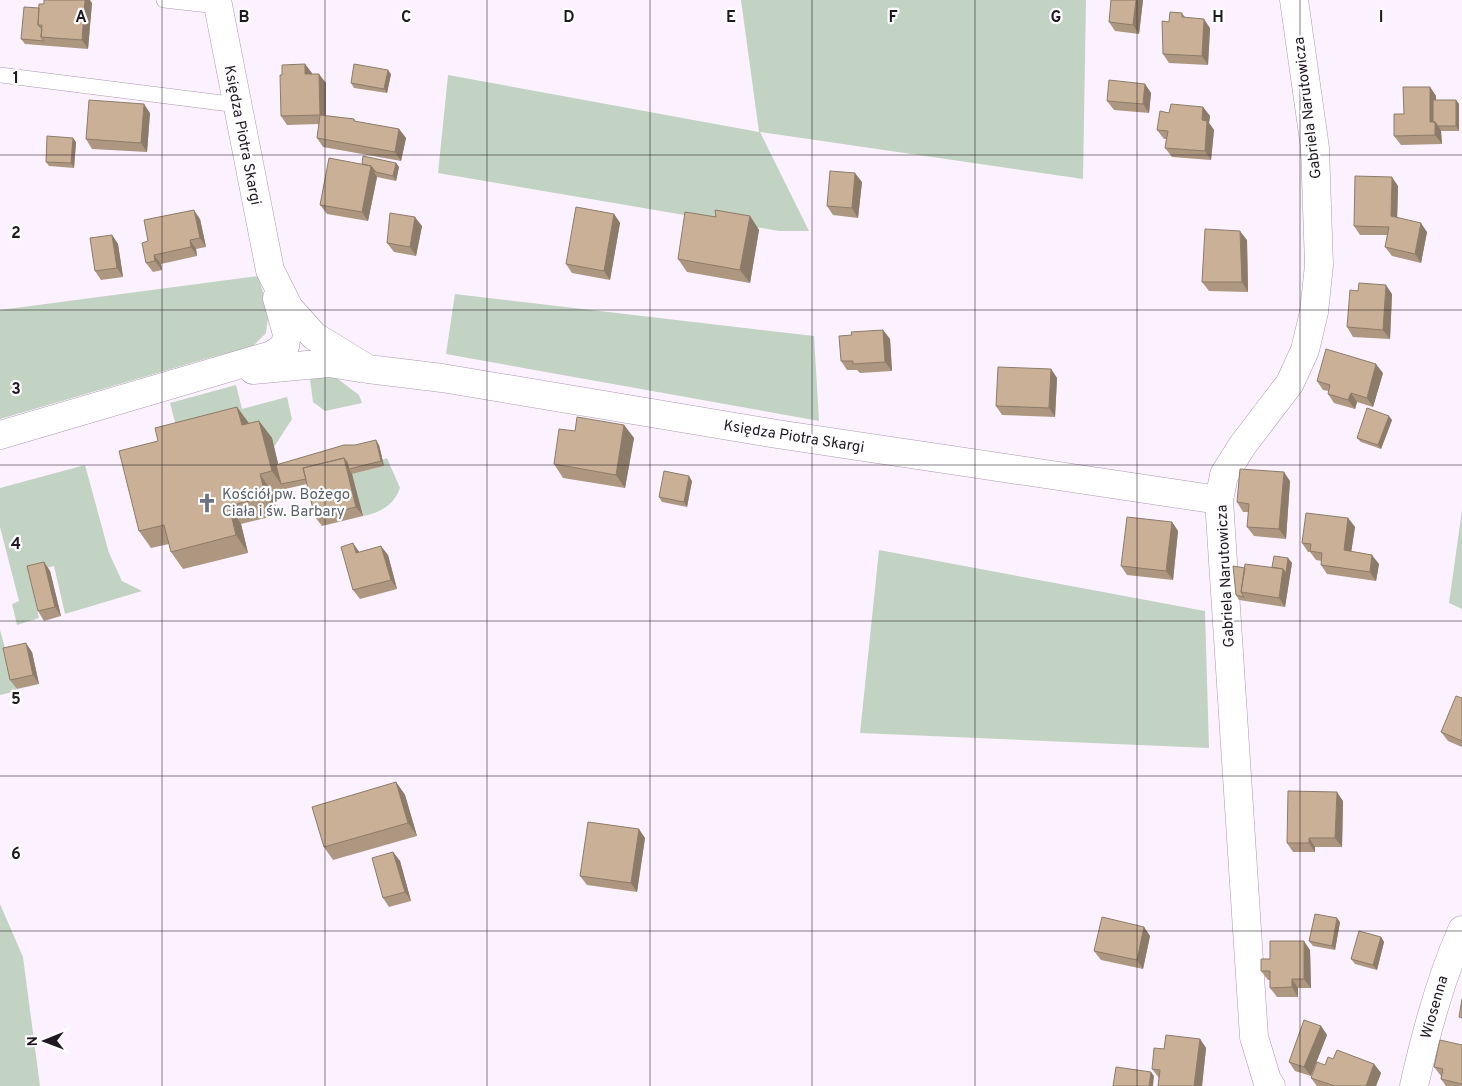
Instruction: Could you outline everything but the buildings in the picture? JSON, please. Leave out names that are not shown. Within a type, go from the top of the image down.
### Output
[{"type":"street","name":"Gabriela Narutowicza","points":[[1271,1086],[1254,1037],[1220,500],[1224,475],[1242,446],[1290,383],[1305,350],[1314,312],[1319,265],[1315,148],[1294,0]]},
{"type":"street","name":"Księdza Piotra Skargi","points":[[0,435],[217,373],[272,355],[285,346],[287,334],[270,270],[218,3]]},
{"type":"street","name":"Księdza Piotra Skargi","points":[[270,270],[289,308],[314,336],[368,369]]},
{"type":"street","name":"Księdza Piotra Skargi","points":[[217,373],[329,363],[442,378],[777,434],[1220,500]]},
{"type":"street","name":"Wiosenna","points":[[1414,1086],[1444,970],[1462,930]]},
{"type":"lane","points":[[164,0],[218,3]]},
{"type":"lane","points":[[0,75],[238,105]]},
{"type":"green space","points":[[741,0],[1086,0],[1083,179],[760,132],[809,231],[779,231],[438,173],[448,75],[759,132]]},
{"type":"green space","points":[[258,276],[269,312],[266,333],[251,348],[212,357],[0,419],[0,310]]},
{"type":"green space","points":[[455,294],[814,336],[819,421],[446,354]]},
{"type":"green space","points":[[326,370],[359,395],[362,403],[325,411],[313,402],[309,372]]},
{"type":"green space","points":[[236,385],[242,409],[287,397],[292,419],[274,447],[271,438],[180,442],[170,403]]},
{"type":"green space","points":[[387,458],[400,488],[390,504],[375,513],[363,516],[352,474],[384,466],[382,460]]},
{"type":"green space","points":[[85,465],[109,553],[122,581],[142,591],[65,614],[54,566],[29,573],[39,618],[17,625],[12,604],[19,601],[0,527],[0,488]]},
{"type":"green space","points":[[1462,510],[1462,609],[1449,603]]},
{"type":"green space","points":[[879,550],[1205,611],[1209,748],[860,733]]},
{"type":"green space","points":[[0,630],[17,691],[0,695]]},
{"type":"green space","points":[[0,904],[23,957],[40,1086],[0,1086]]},
{"type":"place","name":"Kościół pw. Bożego Ciała i św. Barbary","points":[[207,503]]}]
